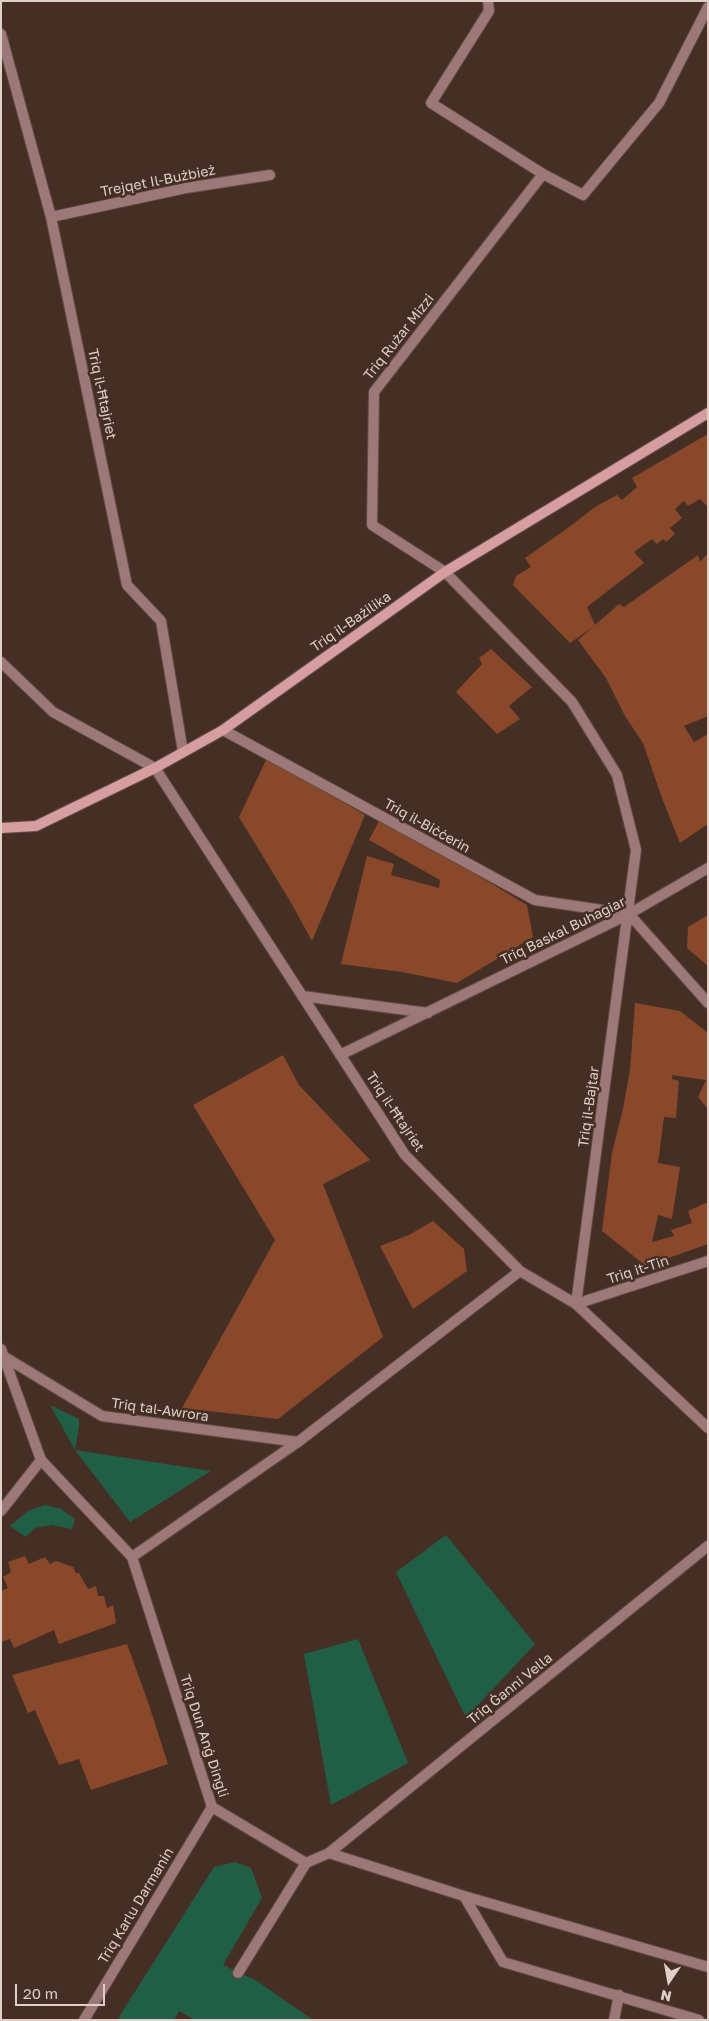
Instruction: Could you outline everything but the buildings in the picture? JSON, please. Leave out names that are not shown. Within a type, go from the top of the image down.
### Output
[{"type":"street","points":[[488,1],[489,11],[431,103],[544,174],[583,195],[659,103],[708,7]]},
{"type":"street","name":"Triq il-Ħtajriet","points":[[1,34],[51,217],[127,585],[161,621],[184,752]]},
{"type":"street","name":"Triq Rużar Mizzi","points":[[445,572],[372,525],[374,392],[544,174]]},
{"type":"street","name":"Trejqet Il-Bużbież","points":[[51,217],[186,188],[270,175]]},
{"type":"street","name":"Triq il-Bażilika","points":[[1,828],[36,826],[155,768],[223,730],[445,572],[708,413]]},
{"type":"street","name":"Triq il-Bajtar","points":[[445,572],[572,702],[616,775],[636,850],[576,1304]]},
{"type":"street","points":[[1,662],[53,712],[155,768]]},
{"type":"street","name":"Triq il-Biċċerin","points":[[223,730],[535,900],[629,914]]},
{"type":"street","name":"Triq il-Ħtajriet","points":[[155,768],[405,1155],[520,1270],[576,1304],[708,1428]]},
{"type":"street","name":"Triq Baskal Buhagiar","points":[[340,1055],[629,914],[708,868]]},
{"type":"street","points":[[629,914],[708,1003]]},
{"type":"street","points":[[302,996],[428,1012]]},
{"type":"street","name":"Triq it-Tin","points":[[576,1304],[708,1261]]},
{"type":"street","points":[[132,1556],[298,1442],[520,1270]]},
{"type":"street","points":[[1,1511],[41,1460],[2,1353]]},
{"type":"street","name":"Triq tal-Awrora","points":[[2,1353],[102,1416],[298,1442]]},
{"type":"street","name":"Triq Dun Anġ Dingli","points":[[41,1460],[132,1556],[212,1807],[306,1863]]},
{"type":"street","name":"Triq Ġanni Vella","points":[[329,1853],[708,1546]]},
{"type":"street","name":"Triq Karlu Darmanin","points":[[84,2020],[212,1807]]},
{"type":"street","points":[[238,1973],[306,1863],[329,1853],[464,1896],[708,1967]]},
{"type":"street","points":[[464,1896],[503,1962],[699,2020]]},
{"type":"street","points":[[614,2020],[619,1995]]},
{"type":"street","points":[[704,2020],[708,2016]]},
{"type":"green space","points":[[50,1405],[79,1419],[75,1450]]},
{"type":"green space","points":[[75,1450],[211,1471],[130,1522]]},
{"type":"green space","points":[[45,1505],[61,1509],[75,1519],[72,1529],[52,1525],[35,1528],[26,1537],[10,1526],[28,1511]]},
{"type":"green space","points":[[446,1535],[535,1644],[466,1718],[396,1572]]},
{"type":"green space","points":[[358,1639],[408,1763],[331,1805],[304,1654]]},
{"type":"green space","points":[[235,1862],[251,1868],[262,1898],[223,1965],[257,1981],[313,2020],[195,2020],[179,2011],[174,2020],[120,2020],[119,2017],[214,1867]]}]
